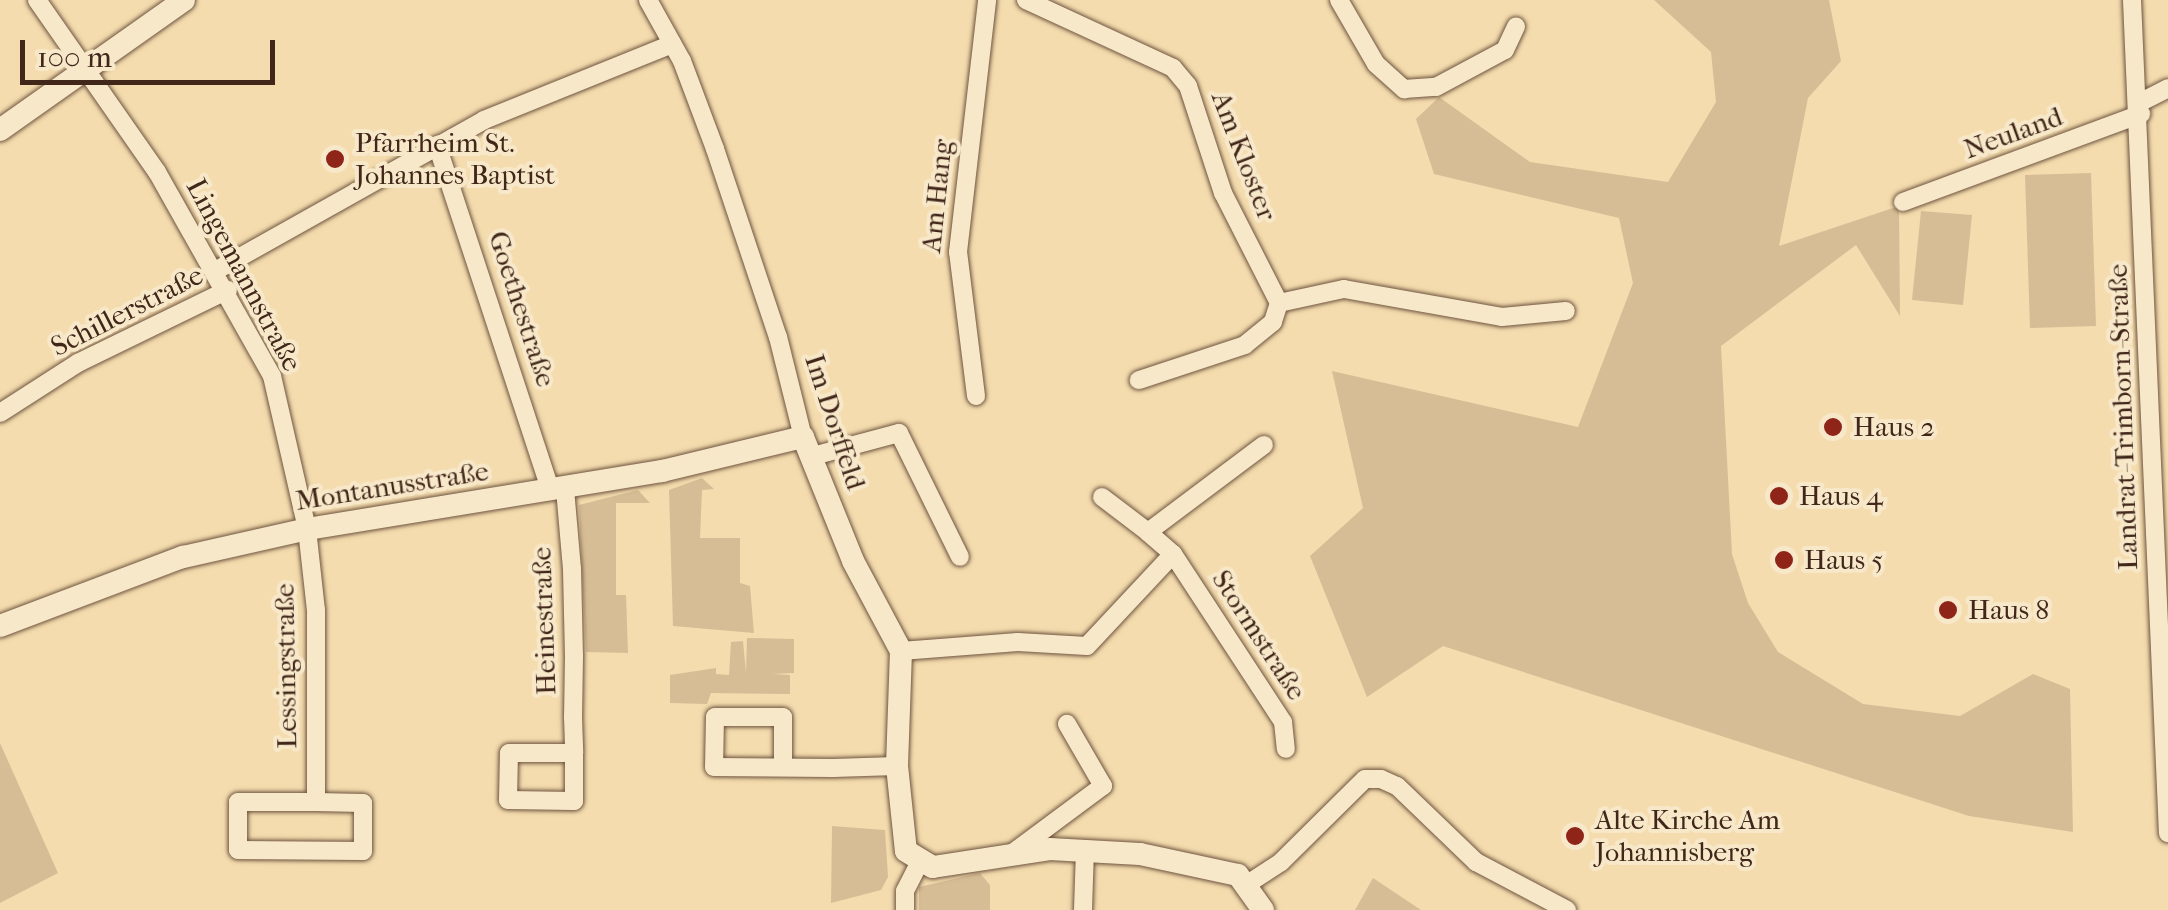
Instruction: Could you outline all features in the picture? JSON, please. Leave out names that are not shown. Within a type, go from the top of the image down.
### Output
[{"type":"street","name":"Lingemannstraße","points":[[37,0],[88,67],[217,270],[272,376],[307,528]]},
{"type":"street","points":[[0,130],[184,0]]},
{"type":"street","name":"Im Dorffeld","points":[[648,0],[672,44],[778,337],[808,446],[853,561],[901,651]]},
{"type":"street","name":"Am Hang","points":[[976,396],[958,252],[987,0]]},
{"type":"street","name":"Am Kloster","points":[[1026,0],[1173,68],[1188,86],[1223,192],[1280,303]]},
{"type":"street","points":[[1339,0],[1376,64],[1404,89],[1436,86],[1505,50],[1516,26]]},
{"type":"street","name":"Landrat-Trimborn-Straße","points":[[2132,0],[2141,108],[2168,832]]},
{"type":"street","points":[[217,270],[437,145],[672,44]]},
{"type":"street","name":"Neuland","points":[[1903,202],[2141,108],[2168,88]]},
{"type":"street","name":"Goethestraße","points":[[437,145],[558,490]]},
{"type":"street","points":[[1140,380],[1245,345],[1273,322],[1280,303],[1344,289],[1502,318],[1566,310]]},
{"type":"street","name":"Schillerstraße","points":[[0,413],[78,363],[228,290]]},
{"type":"street","points":[[2148,348],[2168,347]]},
{"type":"street","points":[[808,446],[899,433],[960,558]]},
{"type":"street","name":"Montanusstraße","points":[[3,618],[183,558],[307,528],[558,490],[808,446]]},
{"type":"street","points":[[1148,532],[1264,446]]},
{"type":"street","name":"Heinestraße","points":[[558,490],[574,752],[574,801],[508,800],[509,752],[574,752]]},
{"type":"street","name":"Stormstraße","points":[[1102,497],[1174,554],[1283,722],[1286,750]]},
{"type":"street","name":"Lessingstraße","points":[[307,528],[316,610],[316,802]]},
{"type":"street","points":[[918,863],[899,830],[901,651],[1018,642],[1087,646],[1174,554]]},
{"type":"street","points":[[783,767],[783,717],[715,717],[714,766],[783,767],[897,766]]},
{"type":"street","points":[[1014,852],[1103,786],[1067,724]]},
{"type":"street","points":[[1249,882],[1281,862],[1365,779],[1380,778],[1396,786],[1476,862],[1567,910]]},
{"type":"street","points":[[238,802],[316,802],[363,803],[363,851],[238,850],[238,802]]},
{"type":"street","points":[[918,863],[946,867],[1014,852],[1086,849],[1211,866],[1249,882],[1264,910]]},
{"type":"street","points":[[1083,910],[1086,849]]},
{"type":"street","points":[[905,910],[904,890],[918,863]]},
{"type":"shaded area","points":[[1654,0],[1829,0],[1841,61],[1808,98],[1779,246],[1899,206],[1900,316],[1856,245],[1721,346],[1732,554],[1748,603],[1778,652],[1863,704],[1960,716],[2033,674],[2070,689],[2073,832],[1969,816],[1443,646],[1367,697],[1310,556],[1363,508],[1332,371],[1578,427],[1633,283],[1619,218],[1434,174],[1416,119],[1439,97],[1530,162],[1668,182],[1716,102],[1711,52]]},
{"type":"shaded area","points":[[2091,173],[2096,326],[2030,328],[2025,175]]},
{"type":"shaded area","points":[[1921,211],[1972,215],[1963,305],[1912,300]]},
{"type":"shaded area","points":[[702,478],[714,489],[702,490],[700,538],[740,538],[740,583],[750,586],[754,633],[673,626],[669,490]]},
{"type":"shaded area","points":[[638,490],[650,503],[616,503],[616,595],[626,595],[628,653],[586,652],[579,505]]},
{"type":"shaded area","points":[[747,638],[794,639],[794,673],[772,674],[790,675],[790,694],[711,693],[707,704],[670,703],[670,675],[716,668],[716,674],[729,675],[731,642],[743,641],[746,673]]},
{"type":"shaded area","points":[[0,743],[58,873],[0,903]]},
{"type":"shaded area","points":[[832,826],[885,830],[888,877],[881,890],[831,903]]},
{"type":"shaded area","points":[[980,873],[990,885],[990,910],[919,910],[919,887]]},
{"type":"shaded area","points":[[1373,878],[1421,910],[1355,910]]},
{"type":"place","name":"Pfarrheim St. Johannes Baptist","points":[[335,159]]},
{"type":"place","name":"Haus 2","points":[[1833,427]]},
{"type":"place","name":"Haus 4","points":[[1779,496]]},
{"type":"place","name":"Haus 5","points":[[1784,560]]},
{"type":"place","name":"Haus 8","points":[[1948,610]]},
{"type":"place","name":"Alte Kirche Am Johannisberg","points":[[1575,836]]}]
